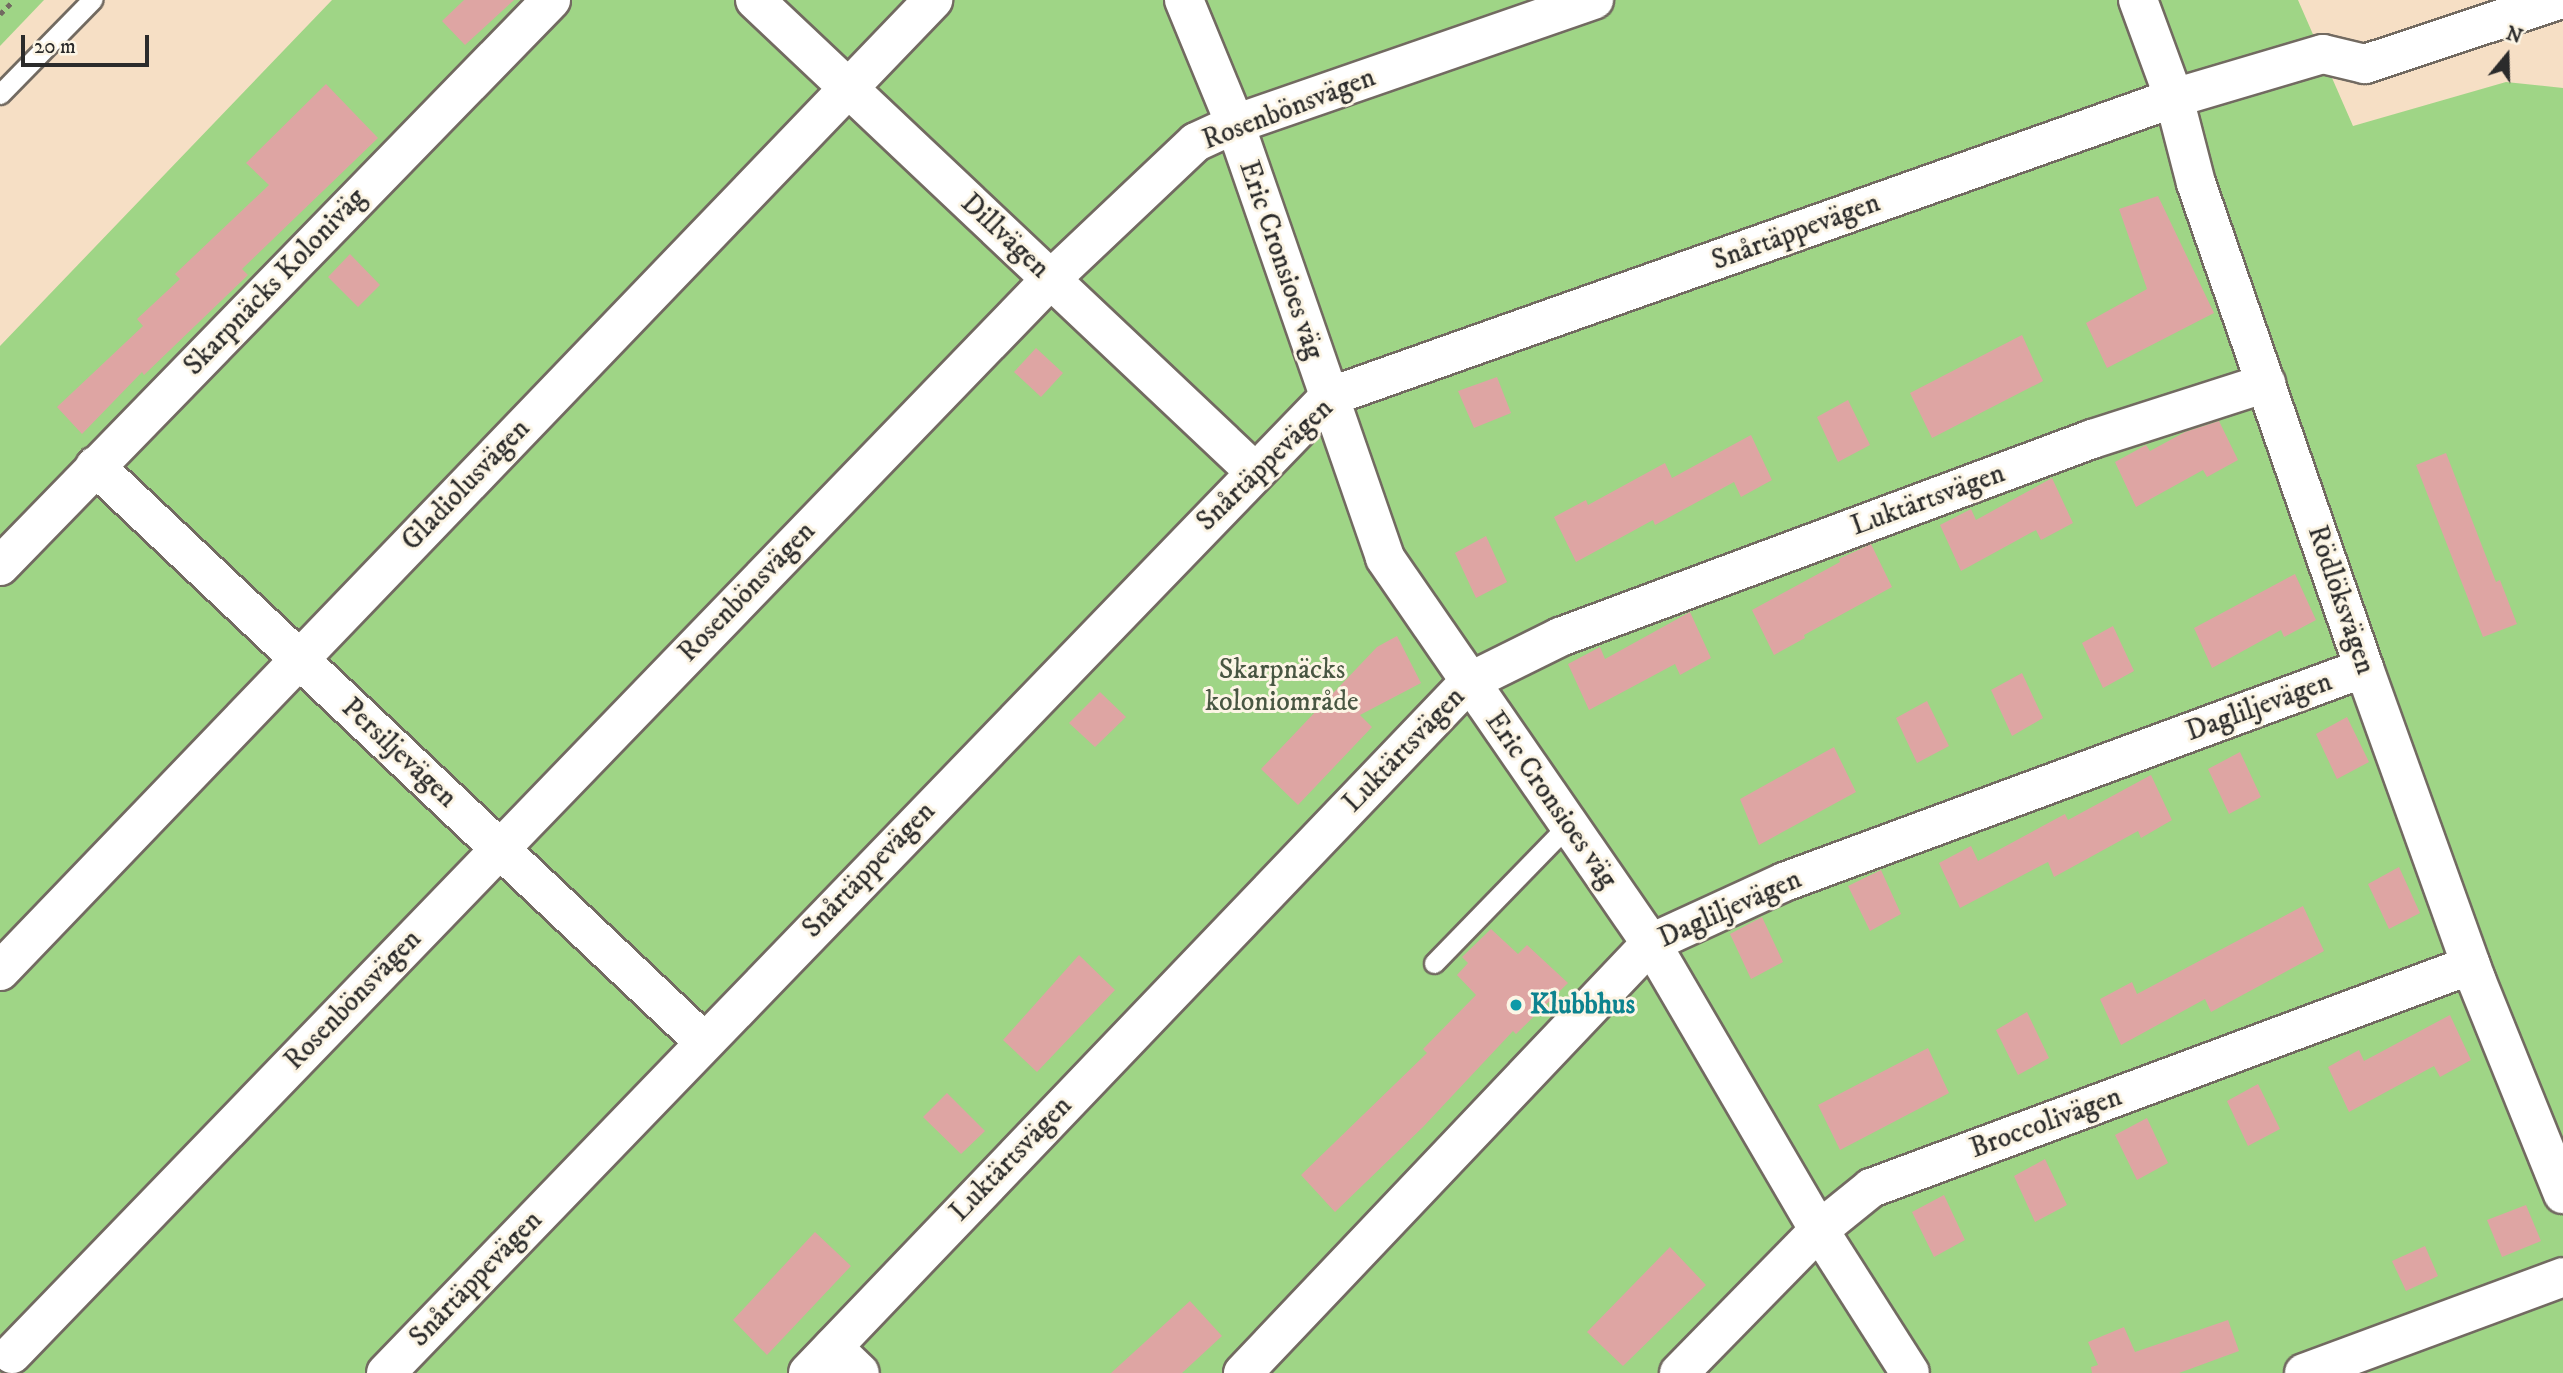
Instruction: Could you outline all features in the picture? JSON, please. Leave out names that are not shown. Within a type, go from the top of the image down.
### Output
[{"type":"street","name":"Skarpnäcks Koloniväg","points":[[0,566],[551,0]]},
{"type":"street","name":"Dillvägen","points":[[755,0],[1255,472]]},
{"type":"street","name":"Gladiolusvägen","points":[[0,971],[933,0]]},
{"type":"street","name":"Eric Cronsioes väg","points":[[1184,0],[1235,124],[1385,558],[1651,943],[1819,1230],[1910,1373]]},
{"type":"street","name":"Rosenbönsvägen","points":[[14,1357],[499,847],[1051,279],[1196,142],[1235,124],[1594,0]]},
{"type":"street","name":"Rödlöksvägen","points":[[2138,0],[2174,98],[2196,183],[2364,668],[2471,965],[2563,1194]]},
{"type":"street","name":"Snårtäppevägen","points":[[386,1373],[1329,397],[2174,98],[2323,54],[2365,64],[2488,11],[2557,0]]},
{"type":"street","name":"Luktärtsvägen","points":[[820,1360],[1469,682],[1560,637],[2092,439],[2266,383]]},
{"type":"street","name":"Persiljevägen","points":[[96,466],[704,1041]]},
{"type":"street","name":"Dagliljevägen","points":[[1243,1373],[1651,943],[1784,883],[2364,668]]},
{"type":"street","name":"Broccolivägen","points":[[1679,1373],[1819,1230],[1871,1188],[2471,965]]},
{"type":"street","points":[[2304,1373],[2563,1277]]},
{"type":"street","points":[[820,1360],[860,1373]]},
{"type":"lane","points":[[0,94],[92,0]]},
{"type":"lane","points":[[1434,963],[1569,824]]},
{"type":"path","points":[[0,14],[14,0]]},
{"type":"green space","points":[[0,0],[44,0],[0,46]]},
{"type":"green space","name":"Skarpnäcks koloniområde","points":[[332,0],[2298,0],[2353,126],[2506,82],[2563,88],[2563,1373],[0,1373],[0,346]]},
{"type":"building","points":[[464,0],[514,0],[465,45],[442,21]]},
{"type":"building","points":[[326,84],[378,138],[242,269],[248,275],[144,375],[142,372],[82,434],[57,407],[143,326],[137,319],[180,279],[175,274],[269,185],[246,163]]},
{"type":"building","points":[[2158,196],[2214,313],[2107,368],[2086,323],[2147,289],[2119,209]]},
{"type":"building","points":[[350,254],[380,285],[358,307],[328,277]]},
{"type":"building","points":[[2022,335],[2043,381],[1932,438],[1910,393]]},
{"type":"building","points":[[1036,348],[1063,373],[1041,397],[1014,372]]},
{"type":"building","points":[[1497,377],[1511,413],[1474,428],[1458,391]]},
{"type":"building","points":[[1848,400],[1870,445],[1838,462],[1817,417]]},
{"type":"building","points":[[2219,421],[2238,460],[2207,477],[2203,470],[2136,507],[2115,462],[2146,445],[2150,451],[2185,432]]},
{"type":"building","points":[[1751,435],[1772,480],[1741,497],[1734,482],[1655,525],[1653,520],[1576,562],[1554,517],[1586,500],[1588,505],[1665,463],[1672,478]]},
{"type":"building","points":[[2446,453],[2496,582],[2500,580],[2517,624],[2483,637],[2416,465]]},
{"type":"building","points":[[2052,478],[2073,523],[2041,540],[2036,530],[1961,571],[1940,525],[1971,509],[1976,520]]},
{"type":"building","points":[[1486,536],[1507,582],[1476,598],[1455,553]]},
{"type":"building","points":[[1871,544],[1892,587],[1804,635],[1805,638],[1774,655],[1752,610],[1840,562],[1839,559]]},
{"type":"building","points":[[2295,574],[2316,620],[2284,637],[2281,630],[2212,668],[2194,628]]},
{"type":"building","points":[[1690,612],[1711,658],[1680,675],[1675,664],[1589,710],[1568,664],[1600,647],[1605,659]]},
{"type":"building","points":[[2113,626],[2134,671],[2103,688],[2082,643]]},
{"type":"building","points":[[1397,636],[1421,683],[1360,715],[1372,727],[1298,805],[1261,769],[1377,647]]},
{"type":"building","points":[[2022,673],[2043,718],[2012,736],[1991,690]]},
{"type":"building","points":[[1100,692],[1126,717],[1095,747],[1069,723]]},
{"type":"building","points":[[1927,701],[1949,746],[1917,763],[1896,718]]},
{"type":"building","points":[[2347,717],[2369,762],[2337,779],[2316,734]]},
{"type":"building","points":[[1834,747],[1856,792],[1759,845],[1740,799]]},
{"type":"building","points":[[2240,752],[2261,797],[2229,814],[2208,769]]},
{"type":"building","points":[[2151,775],[2172,820],[2141,838],[2138,831],[2054,877],[2048,862],[1960,908],[1939,863],[1971,846],[1978,861],[2065,814],[2068,820]]},
{"type":"building","points":[[2399,867],[2420,913],[2389,929],[2368,884]]},
{"type":"building","points":[[1881,870],[1901,914],[1870,931],[1848,886]]},
{"type":"building","points":[[2303,906],[2324,951],[2211,1012],[2205,999],[2121,1045],[2100,999],[2132,982],[2137,994]]},
{"type":"building","points":[[1762,917],[1783,962],[1751,979],[1730,934]]},
{"type":"building","points":[[1491,929],[1518,954],[1527,945],[1568,983],[1516,1034],[1513,1031],[1423,1127],[1335,1212],[1301,1175],[1427,1053],[1423,1049],[1476,995],[1457,975],[1468,963],[1462,957]]},
{"type":"building","points":[[1079,955],[1115,990],[1037,1072],[1003,1040]]},
{"type":"building","points":[[2027,1012],[2049,1058],[2018,1075],[1996,1030]]},
{"type":"building","points":[[2450,1015],[2471,1060],[2440,1077],[2434,1066],[2349,1112],[2328,1067],[2359,1050],[2364,1061]]},
{"type":"building","points":[[1928,1048],[1949,1093],[1840,1150],[1818,1105]]},
{"type":"building","points":[[2258,1084],[2280,1129],[2248,1146],[2227,1101]]},
{"type":"building","points":[[947,1093],[985,1131],[961,1154],[923,1117]]},
{"type":"building","points":[[2147,1118],[2168,1163],[2137,1180],[2115,1135]]},
{"type":"building","points":[[2045,1159],[2067,1205],[2035,1222],[2014,1176]]},
{"type":"building","points":[[1944,1195],[1965,1240],[1934,1257],[1912,1212]]},
{"type":"building","points":[[2526,1205],[2541,1241],[2502,1257],[2487,1220]]},
{"type":"building","points":[[815,1232],[851,1266],[767,1355],[733,1320]]},
{"type":"building","points":[[2425,1246],[2438,1276],[2406,1291],[2392,1261]]},
{"type":"building","points":[[1670,1247],[1706,1285],[1623,1366],[1587,1332]]},
{"type":"building","points":[[1190,1301],[1222,1336],[1182,1373],[1111,1373]]},
{"type":"building","points":[[2228,1320],[2239,1351],[2179,1373],[2092,1373],[2091,1367],[2098,1365],[2088,1342],[2124,1327],[2135,1352]]},
{"type":"place","name":"Klubbhus","points":[[1516,1005]]}]
